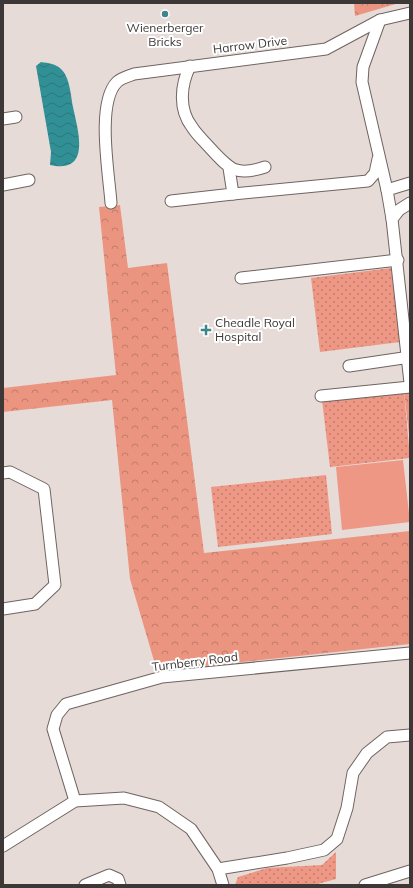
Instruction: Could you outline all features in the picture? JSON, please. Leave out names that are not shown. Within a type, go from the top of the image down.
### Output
[{"type":"street","name":"Harrow Drive","points":[[111,203],[104,112],[108,96],[118,81],[134,74],[326,49],[380,20],[410,13]]},
{"type":"street","points":[[380,20],[363,67],[362,82],[387,190],[398,260],[405,274],[410,383]]},
{"type":"street","points":[[190,66],[184,79],[182,94],[185,113],[191,126],[229,168],[233,194]]},
{"type":"street","points":[[3,119],[16,117]]},
{"type":"street","points":[[171,201],[368,181],[375,173],[379,155]]},
{"type":"street","points":[[229,168],[249,172],[265,167]]},
{"type":"street","points":[[3,185],[29,180]]},
{"type":"street","points":[[387,190],[410,183]]},
{"type":"street","points":[[392,218],[399,210],[410,203]]},
{"type":"street","points":[[241,278],[398,260]]},
{"type":"street","points":[[349,366],[409,357]]},
{"type":"street","points":[[321,396],[410,387]]},
{"type":"street","points":[[3,472],[10,472],[44,490],[54,585],[35,604],[3,609]]},
{"type":"street","name":"Turnberry Road","points":[[75,801],[53,729],[57,715],[66,704],[162,677],[410,653]]},
{"type":"street","points":[[218,869],[287,858],[324,850],[337,839],[347,808],[353,773],[367,753],[387,737],[410,735]]},
{"type":"street","points":[[3,846],[75,801],[124,798],[159,807],[191,829],[218,869],[223,885]]},
{"type":"street","points":[[365,885],[410,871]]},
{"type":"street","points":[[85,885],[109,875],[118,879],[120,885]]},
{"type":"shaded area","points":[[391,268],[400,342],[320,352],[311,278]]},
{"type":"shaded area","points":[[404,391],[410,458],[330,467],[322,400]]},
{"type":"shaded area","points":[[403,460],[410,522],[342,530],[336,467]]},
{"type":"shaded area","points":[[326,475],[332,534],[218,547],[211,487]]},
{"type":"shaded area","points":[[336,852],[336,879],[314,885],[235,885],[238,877],[267,868],[322,865]]},
{"type":"green space","points":[[354,3],[399,3],[355,16]]},
{"type":"green space","points":[[120,205],[128,268],[167,263],[204,553],[410,531],[410,644],[157,671],[130,579],[112,400],[3,412],[3,388],[116,375],[99,207]]},
{"type":"green space","points":[[410,388],[410,443],[404,391]]},
{"type":"water","points":[[41,62],[59,67],[64,73],[70,87],[79,138],[79,148],[77,157],[72,163],[63,166],[50,165],[51,152],[36,66]]},
{"type":"place","name":"Wienerberger Bricks","points":[[165,14]]},
{"type":"place","name":"Cheadle Royal Hospital","points":[[206,330]]}]
